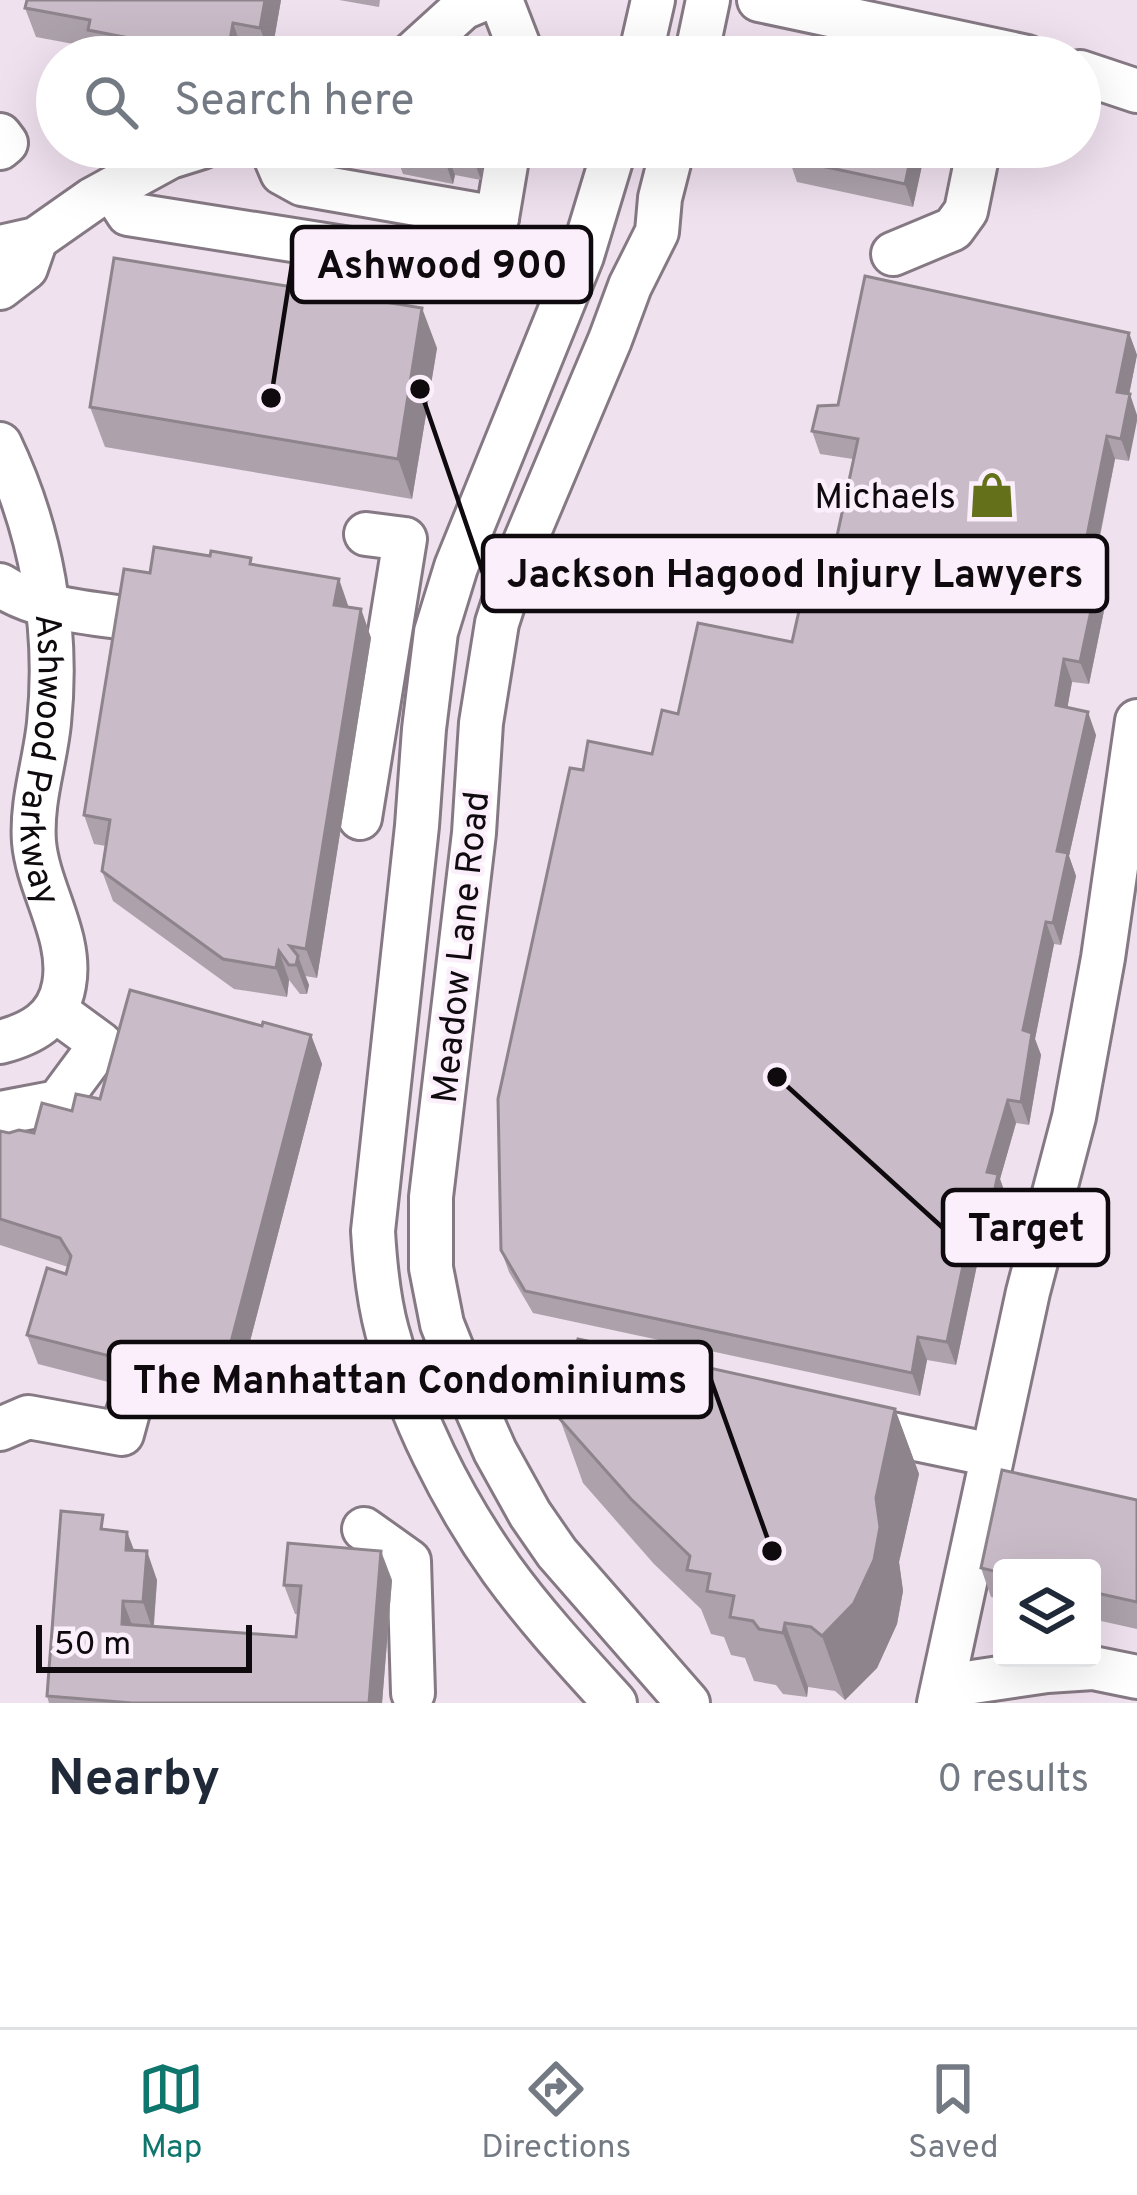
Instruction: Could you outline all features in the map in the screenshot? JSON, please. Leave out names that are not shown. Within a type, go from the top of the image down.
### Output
[{"type":"street","points":[[432,36],[463,8],[482,0]]},
{"type":"street","points":[[501,0],[515,36]]},
{"type":"street","points":[[645,36],[653,0]]},
{"type":"street","points":[[700,36],[708,0]]},
{"type":"street","points":[[759,0],[827,7],[936,36]]},
{"type":"street","points":[[1123,50],[1137,90]]},
{"type":"street","points":[[1101,79],[1137,90]]},
{"type":"street","points":[[0,135],[6,143],[0,148]]},
{"type":"street","points":[[0,288],[26,268],[18,243],[150,168]]},
{"type":"street","points":[[280,168],[302,184],[497,218]]},
{"type":"street","points":[[112,189],[128,214],[445,265],[483,249],[497,218],[505,168]]},
{"type":"street","name":"Meadow Lane Road","points":[[609,168],[582,256],[444,599],[436,632],[373,1231],[376,1281],[387,1333],[439,1463],[502,1569],[615,1703]]},
{"type":"street","name":"Meadow Lane Road","points":[[668,168],[657,232],[630,286],[496,623],[481,723],[474,832],[431,1197],[431,1268],[442,1324],[495,1451],[530,1514],[557,1552],[688,1703]]},
{"type":"street","points":[[893,254],[953,229],[966,211],[975,168]]},
{"type":"street","name":"Ashwood Parkway","points":[[0,444],[32,526],[53,660],[33,829],[36,864],[65,959],[64,986],[56,1011]]},
{"type":"street","points":[[366,534],[405,539],[352,817],[474,832]]},
{"type":"street","points":[[0,585],[46,604],[131,620]]},
{"type":"street","points":[[939,1703],[1028,1292],[1074,1117],[1137,722]]},
{"type":"street","points":[[0,1042],[33,1032],[56,1011],[101,1044],[58,1102],[0,1113]]},
{"type":"street","points":[[0,1429],[28,1418],[122,1433],[128,1412]]},
{"type":"street","points":[[806,1416],[992,1455]]},
{"type":"street","points":[[364,1529],[409,1561],[412,1694]]},
{"type":"street","points":[[951,1703],[959,1684],[1048,1671],[1093,1668],[1137,1678]]},
{"type":"building","points":[[27,0],[265,0],[260,28],[233,23],[231,36],[119,36],[88,30],[90,20],[25,8]]},
{"type":"building","points":[[831,168],[908,168],[905,184]]},
{"type":"building","points":[[114,258],[422,308],[398,459],[90,407]]},
{"type":"building","points":[[865,276],[1129,333],[1117,392],[1130,394],[1121,439],[1107,436],[1082,561],[1101,564],[1080,662],[1064,659],[1056,705],[1088,712],[1057,851],[1068,853],[1053,923],[1046,922],[1023,1030],[1032,1033],[1021,1102],[1008,1100],[987,1172],[998,1174],[983,1245],[968,1242],[947,1342],[918,1337],[912,1373],[525,1291],[501,1250],[498,1099],[570,768],[583,770],[588,741],[652,754],[662,710],[678,714],[698,623],[792,642],[799,611],[821,610],[858,439],[812,431],[818,406],[838,405]]},
{"type":"building","points":[[154,547],[210,556],[211,551],[251,558],[250,564],[339,579],[334,605],[361,609],[306,949],[290,946],[298,956],[296,965],[289,965],[279,951],[276,968],[223,959],[102,871],[110,820],[84,815],[124,569],[150,573]]},
{"type":"building","points":[[130,990],[311,1035],[229,1350],[176,1373],[27,1335],[47,1268],[66,1274],[71,1256],[60,1238],[0,1219],[0,1131],[34,1133],[42,1103],[72,1111],[76,1094],[100,1099]]},
{"type":"building","points":[[578,1339],[895,1409],[876,1498],[880,1527],[874,1560],[854,1603],[822,1636],[811,1627],[785,1623],[783,1633],[730,1617],[734,1596],[707,1591],[710,1574],[687,1570],[690,1556],[560,1419]]},
{"type":"building","points":[[1002,1470],[1137,1500],[1137,1602],[1101,1594],[1101,1559],[993,1559],[993,1571],[981,1568]]},
{"type":"building","points":[[61,1511],[103,1515],[101,1529],[127,1532],[126,1550],[147,1551],[143,1602],[123,1601],[122,1624],[296,1637],[301,1586],[284,1585],[288,1543],[381,1551],[369,1703],[132,1703],[47,1696]]},
{"type":"place","name":"Jackson Hagood Injury Lawyers","points":[[420,389]]},
{"type":"place","name":"Ashwood 900","points":[[271,398]]},
{"type":"place","name":"Michaels","points":[[992,495]]},
{"type":"place","name":"Target","points":[[777,1077]]},
{"type":"place","name":"The Manhattan Condominiums","points":[[772,1551]]}]
